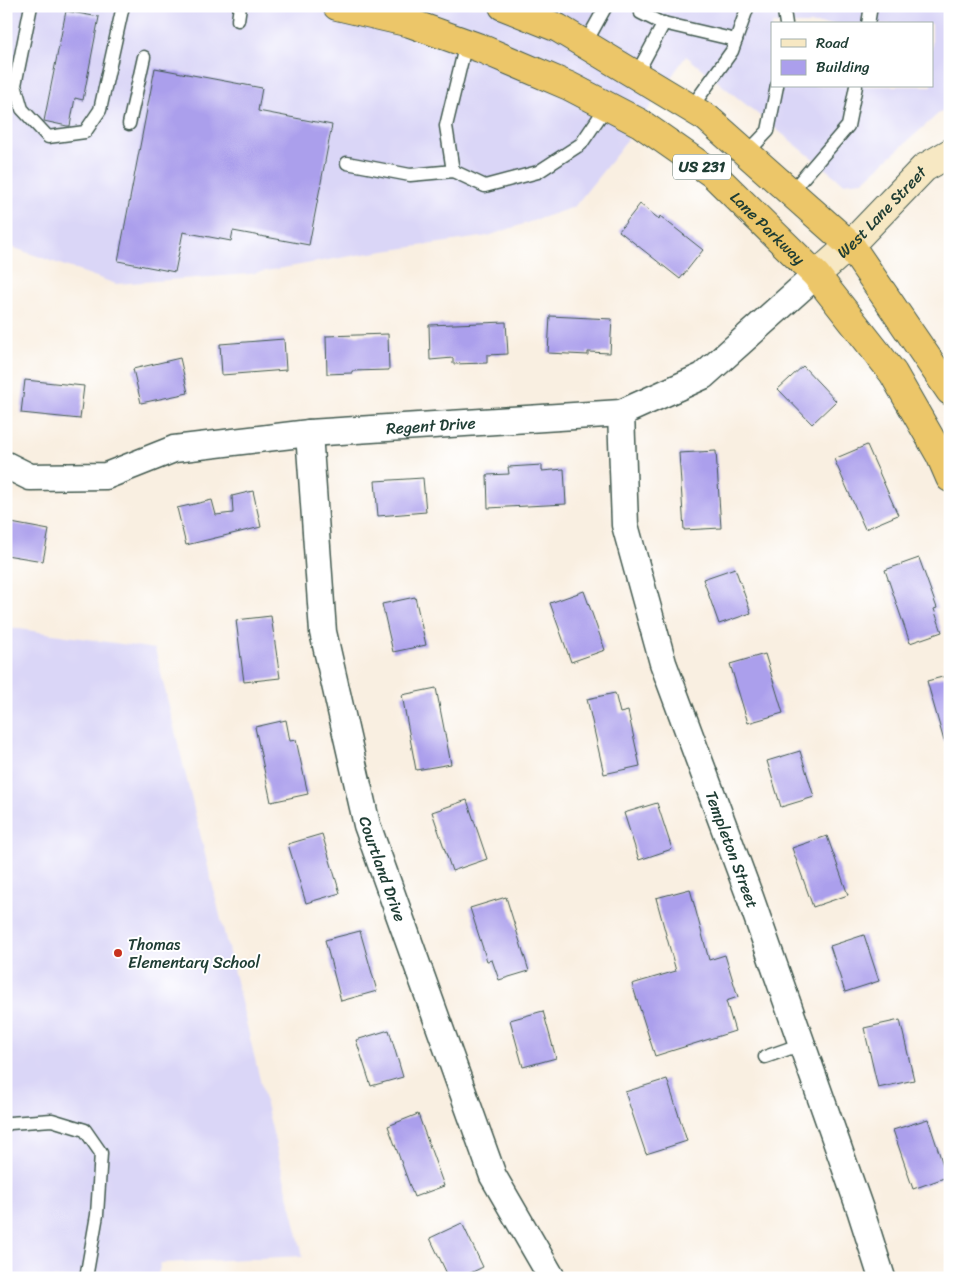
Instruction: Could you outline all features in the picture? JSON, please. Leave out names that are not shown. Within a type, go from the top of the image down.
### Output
[{"type":"highway","name":"Lane Parkway","points":[[337,6],[410,23],[466,43],[569,86],[640,123],[713,174],[816,274],[893,373],[940,455],[950,478]]},
{"type":"highway","name":"US 231","points":[[503,6],[542,13],[558,28],[707,118],[850,245],[950,391]]},
{"type":"street","name":"West Lane Street","points":[[816,274],[850,245],[924,168],[950,153]]},
{"type":"street","name":"Regent Drive","points":[[6,465],[30,477],[106,476],[174,449],[309,433],[621,413],[703,376],[816,274]]},
{"type":"street","name":"Templeton Street","points":[[621,413],[625,525],[664,663],[750,897],[882,1278]]},
{"type":"street","name":"Courtland Drive","points":[[309,433],[324,632],[367,826],[493,1176],[552,1278]]},
{"type":"lane","points":[[31,6],[15,85],[22,110],[48,137],[85,132],[100,110],[123,6]]},
{"type":"lane","points":[[238,20],[240,6]]},
{"type":"lane","points":[[585,44],[606,6]]},
{"type":"lane","points":[[642,6],[641,13],[664,23],[736,40]]},
{"type":"lane","points":[[691,108],[732,51],[748,6]]},
{"type":"lane","points":[[780,6],[784,11],[786,22]]},
{"type":"lane","points":[[868,22],[871,6]]},
{"type":"lane","points":[[636,75],[664,23]]},
{"type":"lane","points":[[454,172],[446,126],[466,43]]},
{"type":"lane","points":[[129,124],[144,57]]},
{"type":"lane","points":[[747,153],[768,131],[777,88]]},
{"type":"lane","points":[[792,192],[848,126],[856,88]]},
{"type":"lane","points":[[347,163],[410,175],[454,172],[485,186],[538,172],[581,144],[607,106]]},
{"type":"lane","points":[[765,1057],[802,1044]]},
{"type":"lane","points":[[6,1125],[10,1123],[52,1120],[85,1130],[101,1153],[97,1215],[86,1278]]},
{"type":"shaded area","points":[[6,6],[950,6],[950,108],[938,114],[863,181],[843,183],[686,56],[620,150],[574,207],[488,236],[357,255],[249,274],[116,284],[6,245]]},
{"type":"shaded area","name":"Thomas Elementary School","points":[[6,627],[155,649],[303,1256],[161,1263],[157,1278],[6,1278]]},
{"type":"building","points":[[66,11],[99,17],[83,100],[75,98],[70,126],[44,121]]},
{"type":"building","points":[[155,68],[262,88],[258,111],[332,125],[309,245],[233,231],[231,241],[183,232],[175,272],[118,261]]},
{"type":"building","points":[[640,204],[659,219],[660,216],[703,250],[680,279],[619,231]]},
{"type":"building","points":[[550,316],[612,319],[610,353],[588,352],[588,355],[548,353]]},
{"type":"building","points":[[506,322],[508,354],[487,355],[487,363],[453,364],[453,358],[430,360],[429,325]]},
{"type":"building","points":[[388,334],[389,370],[327,374],[326,336]]},
{"type":"building","points":[[284,339],[286,370],[222,375],[220,344]]},
{"type":"building","points":[[180,358],[188,393],[141,403],[133,369]]},
{"type":"building","points":[[803,366],[836,401],[812,424],[778,389]]},
{"type":"building","points":[[25,380],[84,386],[80,419],[21,413]]},
{"type":"building","points":[[867,445],[898,515],[865,529],[834,459]]},
{"type":"building","points":[[716,451],[721,528],[684,530],[679,453]]},
{"type":"building","points":[[542,465],[542,471],[564,469],[566,504],[488,508],[487,475],[509,474],[508,467]]},
{"type":"building","points":[[423,478],[426,512],[378,516],[375,481]]},
{"type":"building","points":[[253,491],[261,527],[186,545],[177,508],[212,500],[216,515],[233,513],[232,496]]},
{"type":"building","points":[[6,522],[49,530],[43,561],[6,555]]},
{"type":"building","points":[[919,558],[937,608],[934,609],[942,632],[910,643],[885,570]]},
{"type":"building","points":[[735,568],[751,613],[719,624],[703,579]]},
{"type":"building","points":[[584,591],[605,650],[571,662],[550,603]]},
{"type":"building","points":[[415,597],[426,645],[393,652],[382,604]]},
{"type":"building","points":[[271,616],[280,678],[244,682],[236,620]]},
{"type":"building","points":[[765,654],[783,713],[748,723],[730,664]]},
{"type":"building","points":[[950,675],[950,740],[944,741],[927,681]]},
{"type":"building","points":[[436,688],[451,764],[416,770],[402,695]]},
{"type":"building","points":[[615,693],[620,713],[628,711],[640,766],[604,774],[587,699]]},
{"type":"building","points":[[286,720],[290,741],[296,740],[308,794],[271,802],[255,727]]},
{"type":"building","points":[[800,751],[814,797],[781,807],[767,761]]},
{"type":"building","points":[[467,800],[487,859],[452,871],[432,812]]},
{"type":"building","points":[[657,803],[672,849],[639,860],[624,813]]},
{"type":"building","points":[[322,834],[340,893],[306,903],[288,844]]},
{"type":"building","points":[[827,836],[848,895],[813,907],[792,848]]},
{"type":"building","points":[[690,889],[709,960],[725,955],[738,997],[726,1001],[735,1031],[655,1056],[632,984],[676,971],[656,898]]},
{"type":"building","points":[[506,897],[529,971],[499,980],[492,960],[487,961],[470,908]]},
{"type":"building","points":[[360,931],[377,991],[341,1001],[325,940]]},
{"type":"building","points":[[864,935],[879,981],[845,992],[830,946]]},
{"type":"building","points":[[543,1011],[556,1058],[523,1067],[510,1020]]},
{"type":"building","points":[[900,1020],[914,1080],[878,1088],[864,1028]]},
{"type":"building","points":[[389,1030],[403,1077],[371,1086],[356,1040]]},
{"type":"building","points":[[667,1079],[687,1141],[646,1154],[625,1092]]},
{"type":"building","points":[[418,1114],[444,1186],[414,1197],[388,1126]]},
{"type":"building","points":[[928,1119],[947,1177],[913,1189],[893,1130]]},
{"type":"building","points":[[462,1223],[483,1267],[460,1278],[449,1278],[430,1238]]},
{"type":"place","name":"Thomas Elementary School","points":[[118,953]]}]
